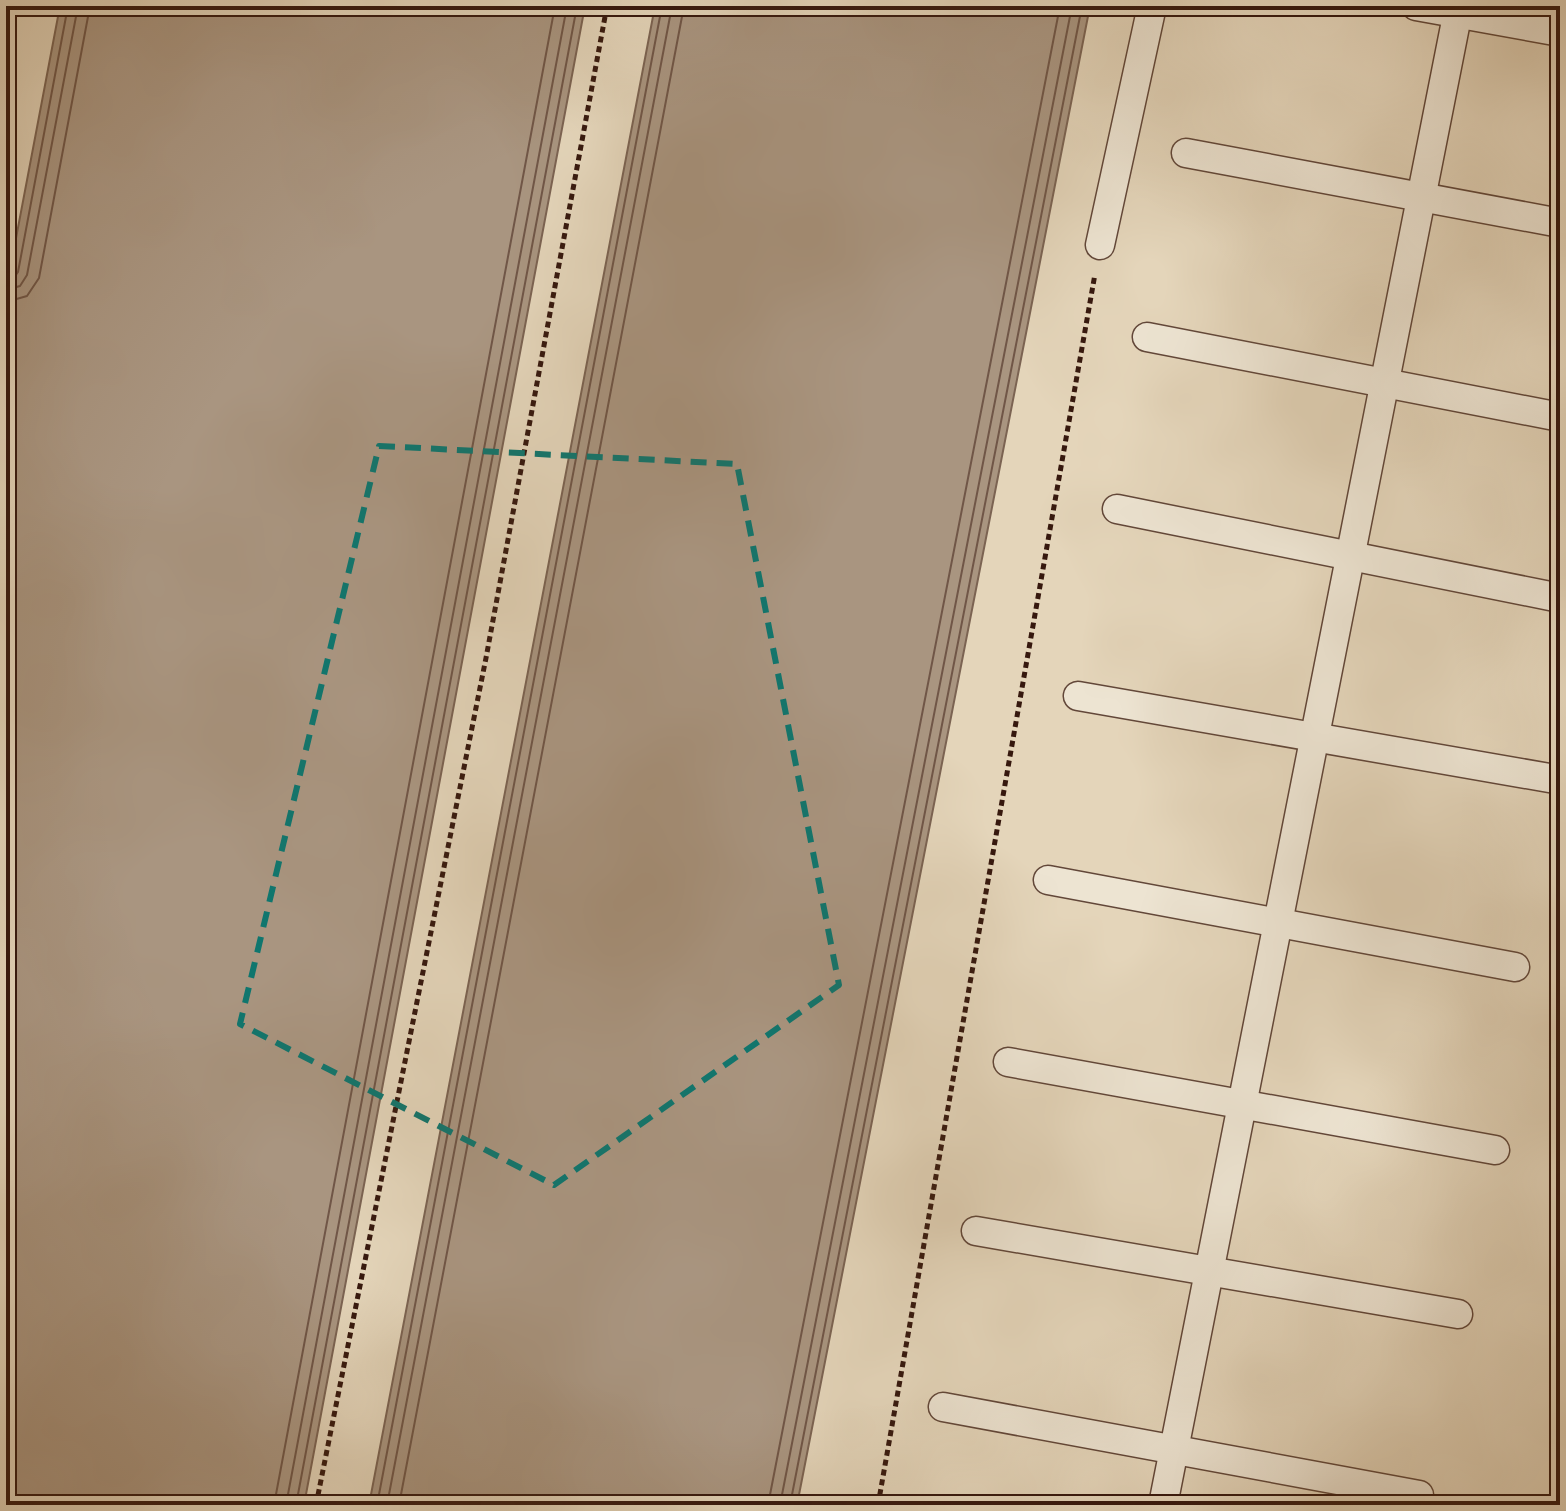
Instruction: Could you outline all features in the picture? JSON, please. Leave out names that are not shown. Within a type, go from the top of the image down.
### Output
[{"type":"street","points":[[1100,245],[1152,6]]},
{"type":"street","points":[[1416,6],[1458,10],[1560,32]]},
{"type":"street","points":[[1163,1505],[1458,10]]},
{"type":"street","points":[[1186,153],[1560,223]]},
{"type":"street","points":[[1147,337],[1560,417]]},
{"type":"street","points":[[1117,509],[1560,598]]},
{"type":"street","points":[[1078,696],[1555,779]]},
{"type":"street","points":[[1048,880],[1515,967]]},
{"type":"street","points":[[1008,1062],[1495,1150]]},
{"type":"street","points":[[976,1231],[1458,1314]]},
{"type":"street","points":[[943,1407],[1419,1495]]},
{"type":"path","points":[[316,1505],[486,658],[607,6]]},
{"type":"path","points":[[878,1505],[1100,245]]},
{"type":"highlighted area","points":[[379,446],[737,464],[839,985],[554,1185],[240,1024]]},
{"type":"water","points":[[60,6],[585,6],[304,1505],[6,1505],[6,291]]},
{"type":"water","points":[[655,6],[1090,6],[797,1505],[369,1505]]}]
